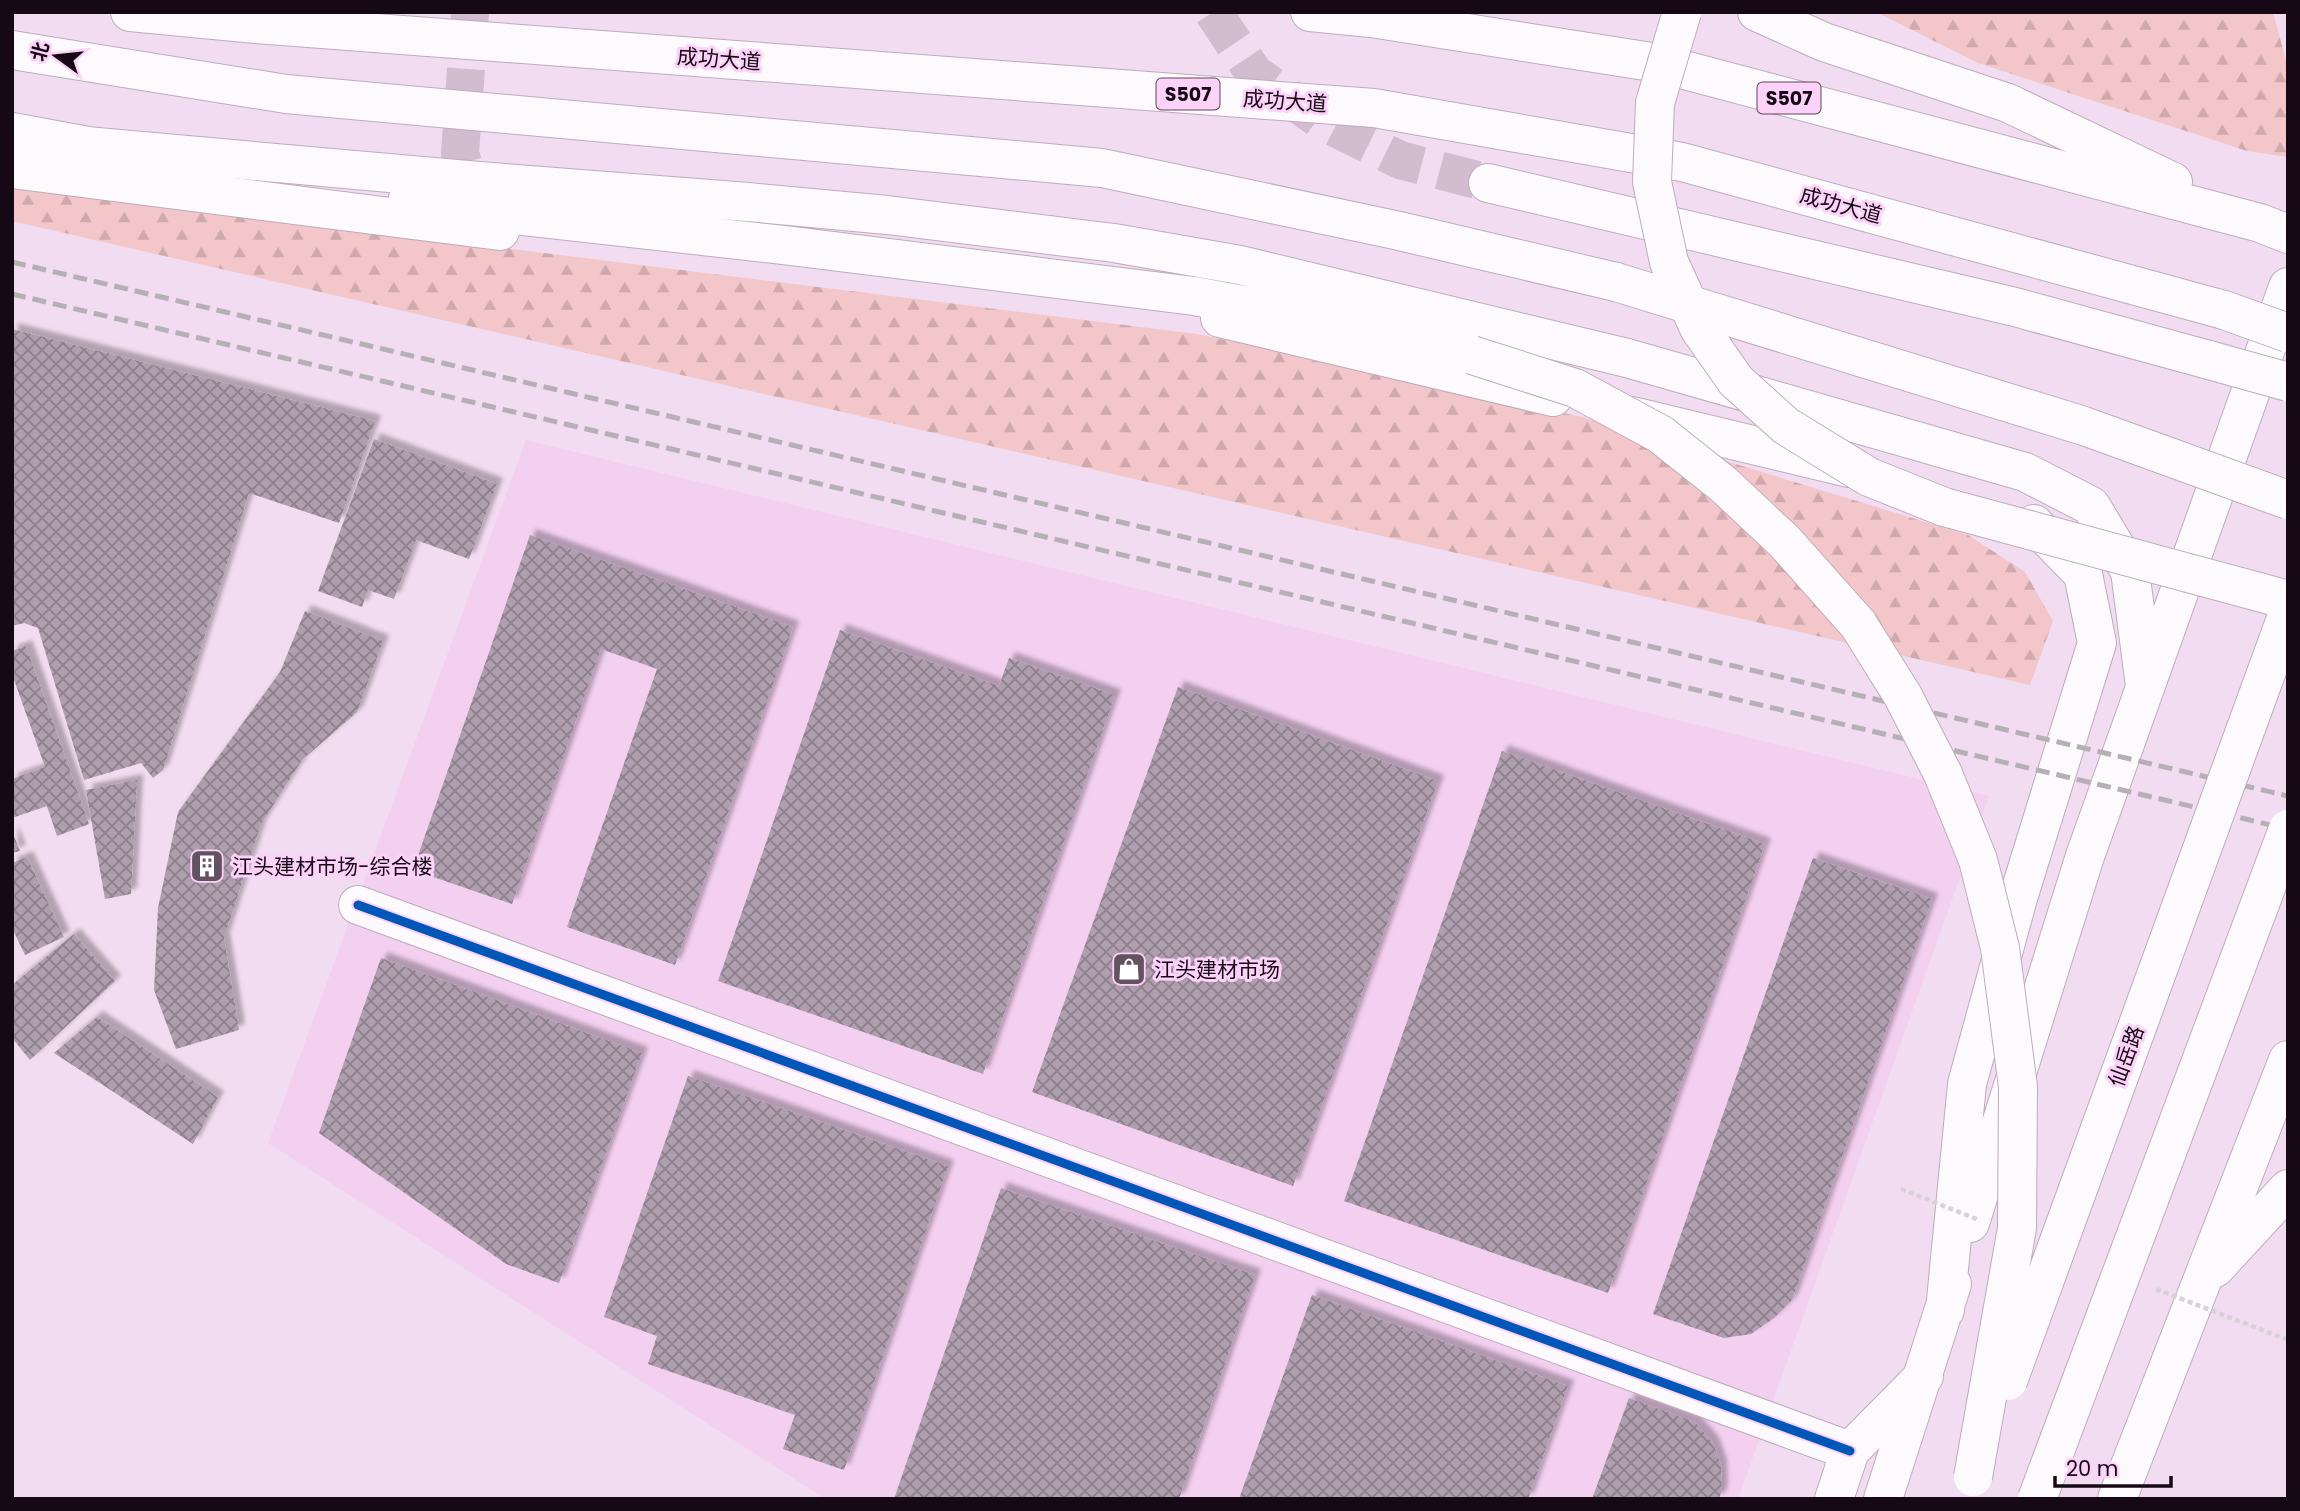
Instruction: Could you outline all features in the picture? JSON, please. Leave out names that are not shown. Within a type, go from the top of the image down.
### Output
[{"type":"main road","name":"成功大道","points":[[130,12],[256,24],[1374,107],[1682,162],[2224,310],[2288,333]]},
{"type":"main road","name":"S507","points":[[1310,12],[1371,18],[1658,63],[2274,229]]},
{"type":"main road","points":[[1682,12],[1655,103],[1652,182],[1669,262],[1699,328],[1736,381],[1786,426],[1869,477],[1932,502],[2288,600]]},
{"type":"main road","points":[[1757,12],[1824,43],[2008,103],[2274,229]]},
{"type":"main road","points":[[12,50],[286,94],[1102,168],[1395,230],[1616,282],[2084,426],[2288,500]]},
{"type":"main road","points":[[12,132],[496,213],[792,246],[1194,296],[1331,321],[1472,355],[1575,388],[1660,433],[1723,484],[1784,541],[1858,624],[1903,696],[1943,774],[1978,860],[2000,948],[2018,1087],[2017,1228],[1969,1488]]},
{"type":"main road","points":[[86,146],[776,204],[1114,243],[1240,265],[1628,358],[2025,472],[2091,506],[2130,571],[2145,686]]},
{"type":"main road","points":[[12,169],[512,233],[877,268],[1225,319],[2020,509],[2083,574],[2097,643],[2018,898],[1967,1084],[1945,1310]]},
{"type":"main road","points":[[1488,183],[2015,307],[2288,382]]},
{"type":"main road","points":[[1884,1499],[2085,856],[2288,287]]},
{"type":"main road","name":"仙岳路","points":[[1969,1488],[2288,613]]},
{"type":"main road","points":[[2038,1499],[2288,829]]},
{"type":"main road","points":[[358,905],[1850,1451]]},
{"type":"main road","points":[[2121,1494],[2288,1060]]},
{"type":"main road","points":[[2201,1282],[2288,1189]]},
{"type":"main road","points":[[1833,1499],[1850,1451],[1924,1376]]},
{"type":"shaded area","name":"江头建材市场","points":[[526,440],[1989,796],[1738,1499],[826,1499],[268,1143]]},
{"type":"green space","points":[[1876,12],[2273,12],[2288,68],[2288,157],[2247,151],[1978,63]]},
{"type":"green space","points":[[12,187],[1197,334],[1582,417],[1968,535],[2025,572],[2053,621],[2030,685],[12,221]]},
{"type":"building","points":[[12,329],[375,421],[339,523],[249,493],[163,770],[153,778],[141,763],[84,780],[38,628],[24,623],[12,626]]},
{"type":"building","points":[[374,439],[497,484],[469,559],[416,540],[394,599],[368,590],[362,607],[318,591]]},
{"type":"building","points":[[530,535],[793,627],[675,965],[567,927],[657,669],[601,649],[512,904],[413,870]]},
{"type":"building","name":"江头建材市场-综合楼","points":[[305,611],[383,641],[357,712],[302,760],[261,824],[224,938],[239,1030],[176,1049],[154,990],[158,908],[178,812],[280,672]]},
{"type":"building","points":[[840,630],[999,686],[1009,658],[1115,695],[983,1074],[718,981]]},
{"type":"building","points":[[26,646],[89,824],[57,836],[47,806],[12,818],[12,779],[45,767],[12,674],[12,651]]},
{"type":"building","points":[[1178,687],[1438,781],[1293,1186],[1032,1092]]},
{"type":"building","points":[[1502,751],[1765,844],[1608,1293],[1344,1201]]},
{"type":"building","points":[[137,780],[131,894],[105,899],[86,790]]},
{"type":"building","points":[[12,831],[20,851],[12,853]]},
{"type":"building","points":[[27,857],[64,937],[25,955],[12,928],[12,863]]},
{"type":"building","points":[[1813,858],[1932,899],[1792,1300],[1774,1318],[1751,1334],[1724,1338],[1653,1314]]},
{"type":"building","points":[[74,934],[115,981],[30,1060],[12,1038],[12,985]]},
{"type":"building","points":[[381,958],[642,1053],[559,1283],[506,1264],[319,1133]]},
{"type":"building","points":[[97,1017],[218,1097],[193,1144],[54,1053]]},
{"type":"building","points":[[688,1076],[948,1166],[844,1470],[783,1449],[795,1415],[648,1364],[657,1336],[604,1317]]},
{"type":"building","points":[[1001,1188],[1255,1275],[1179,1499],[894,1499]]},
{"type":"building","points":[[1312,1295],[1568,1386],[1528,1499],[1239,1499]]},
{"type":"building","points":[[1629,1398],[1695,1422],[1713,1443],[1721,1465],[1722,1490],[1719,1499],[1592,1499]]},
{"type":"tunnel","points":[[470,12],[460,153],[474,200],[483,207]]},
{"type":"tunnel","points":[[1213,12],[1254,73],[1323,122],[1400,160],[1488,183]]},
{"type":"railway","points":[[12,262],[2288,796]]},
{"type":"railway","points":[[12,294],[2288,829]]},
{"type":"cycle path","points":[[358,905],[1850,1451]]},
{"type":"place","name":"江头建材市场-综合楼","points":[[207,866]]},
{"type":"place","name":"江头建材市场","points":[[1129,969]]}]
